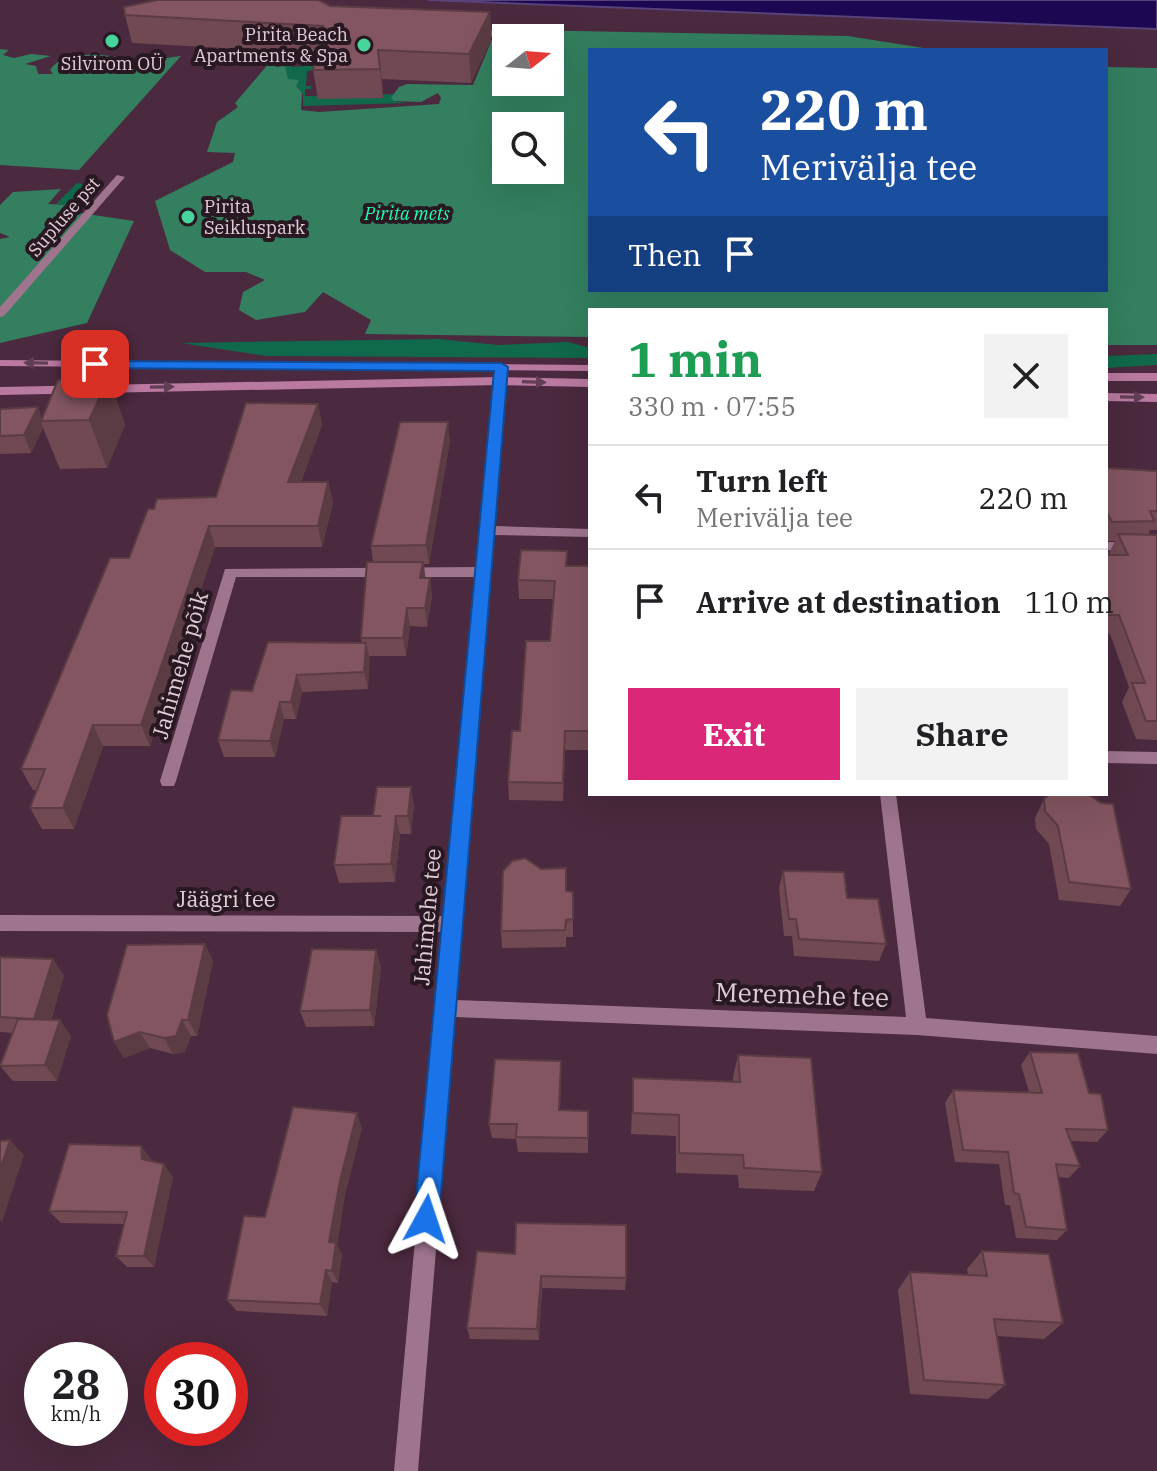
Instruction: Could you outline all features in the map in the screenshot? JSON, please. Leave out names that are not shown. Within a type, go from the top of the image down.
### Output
[{"type":"main road","points":[[0,363],[500,374],[588,383]]},
{"type":"main road","points":[[0,391],[500,374],[588,368]]},
{"type":"main road","points":[[1108,377],[1157,377]]},
{"type":"main road","points":[[1108,397],[1157,398]]},
{"type":"street","name":"Supluse pst","points":[[0,314],[120,177]]},
{"type":"street","name":"Jahimehe tee","points":[[406,1471],[500,374]]},
{"type":"street","points":[[485,530],[588,533]]},
{"type":"street","points":[[1108,546],[1157,547]]},
{"type":"street","name":"Jahimehe põik","points":[[168,781],[230,572],[481,572]]},
{"type":"street","points":[[1108,757],[1157,758]]},
{"type":"street","points":[[888,796],[917,1026]]},
{"type":"street","name":"Jäägri tee","points":[[0,923],[451,924]]},
{"type":"street","name":"Meremehe tee","points":[[444,1008],[917,1026],[1157,1045]]},
{"type":"green space","name":"Pirita mets","points":[[491,30],[492,37],[480,35]]},
{"type":"green space","name":"Pirita mets","points":[[564,31],[848,36],[923,48],[588,48],[588,292],[1108,292],[1108,67],[1157,68],[1157,345],[1108,345],[1108,308],[588,308],[588,337],[365,334],[371,320],[323,292],[305,312],[256,320],[239,310],[243,292],[265,280],[246,272],[205,272],[170,250],[155,201],[233,162],[235,153],[207,152],[217,122],[238,107],[235,103],[270,62],[276,67],[285,66],[288,79],[299,80],[296,86],[302,93],[301,110],[319,112],[439,104],[441,98],[438,93],[421,102],[394,101],[391,98],[399,87],[407,84],[473,85],[492,39],[492,96],[564,96]]},
{"type":"green space","points":[[0,49],[9,50],[3,55],[14,58],[31,54],[51,56],[25,64],[36,66],[38,74],[53,74],[50,70],[57,63],[77,56],[101,55],[135,60],[118,66],[125,71],[136,62],[181,56],[79,170],[0,165]]},
{"type":"green space","points":[[284,62],[293,67],[304,66],[301,62],[315,65],[317,70],[307,71],[306,86],[311,86],[311,89],[305,89],[305,96],[395,94],[394,101],[407,103],[303,106],[303,94],[287,79],[285,66],[288,65]]},
{"type":"green space","points":[[77,183],[89,185],[93,194],[77,212],[66,205],[56,204]]},
{"type":"green space","points":[[61,189],[48,204],[66,205],[73,212],[134,221],[87,323],[0,343],[0,239],[10,237],[0,233],[0,205],[13,192]]},
{"type":"green space","points":[[439,339],[498,345],[568,342],[588,347],[588,358],[266,356],[181,343]]},
{"type":"green space","points":[[1157,354],[1157,365],[1108,368],[1108,356]]},
{"type":"shaded area","points":[[428,0],[1157,0],[1157,29]]},
{"type":"building","points":[[157,0],[319,0],[330,6],[490,12],[469,54],[378,50],[380,69],[313,70],[323,26],[125,15],[124,7]]},
{"type":"building","points":[[109,378],[89,420],[41,421],[58,380]]},
{"type":"building","points":[[246,403],[318,404],[288,482],[328,482],[318,526],[209,526],[141,725],[93,725],[63,808],[30,808],[45,769],[21,769],[110,558],[129,558],[148,509],[154,509],[157,499],[216,497]]},
{"type":"building","points":[[38,407],[24,435],[0,436],[0,409]]},
{"type":"building","points":[[400,422],[448,422],[426,545],[371,546]]},
{"type":"building","points":[[1108,468],[1157,471],[1157,511],[1150,511],[1154,521],[1112,522],[1108,514]]},
{"type":"building","points":[[1118,534],[1157,535],[1157,721],[1146,721],[1132,683],[1145,683],[1119,615],[1108,615],[1108,555],[1128,555]]},
{"type":"building","points":[[521,550],[567,551],[566,566],[588,566],[588,731],[565,731],[563,783],[508,782],[512,731],[520,731],[526,641],[550,641],[555,581],[518,580]]},
{"type":"building","points":[[367,562],[423,562],[420,578],[430,578],[425,608],[407,608],[403,638],[361,638]]},
{"type":"building","points":[[268,642],[366,643],[364,672],[297,675],[291,702],[280,702],[270,741],[218,740],[231,690],[252,691]]},
{"type":"building","points":[[377,787],[411,787],[408,816],[396,816],[391,864],[334,865],[341,816],[373,816]]},
{"type":"building","points":[[1047,796],[1091,796],[1101,803],[1113,804],[1131,889],[1069,882],[1058,826],[1045,811],[1044,799]]},
{"type":"building","points":[[525,858],[541,869],[566,868],[566,891],[573,892],[573,919],[566,920],[565,930],[501,931],[503,871],[512,861]]},
{"type":"building","points":[[783,871],[844,872],[847,898],[878,899],[886,944],[799,939],[796,919],[789,919]]},
{"type":"building","points":[[205,944],[188,1020],[182,1020],[176,1036],[164,1038],[140,1032],[114,1042],[107,1015],[127,945]]},
{"type":"building","points":[[312,949],[376,950],[370,1010],[300,1011]]},
{"type":"building","points":[[0,957],[53,959],[34,1019],[0,1017]]},
{"type":"building","points":[[18,1019],[60,1020],[45,1065],[0,1066]]},
{"type":"building","points":[[1030,1052],[1078,1053],[1089,1093],[1101,1094],[1108,1130],[1066,1129],[1080,1166],[1056,1164],[1067,1230],[1026,1227],[1019,1194],[1014,1193],[1008,1152],[963,1150],[953,1090],[1042,1093]]},
{"type":"building","points":[[738,1055],[811,1058],[822,1172],[744,1168],[743,1155],[679,1153],[679,1115],[633,1113],[633,1078],[740,1082]]},
{"type":"building","points":[[495,1059],[561,1061],[559,1110],[588,1111],[588,1138],[516,1137],[517,1124],[489,1124]]},
{"type":"building","points":[[293,1107],[357,1113],[329,1242],[336,1243],[332,1271],[326,1270],[320,1304],[227,1300],[244,1216],[265,1217]]},
{"type":"building","points":[[10,1140],[0,1170],[0,1141]]},
{"type":"building","points":[[69,1144],[141,1146],[142,1159],[164,1164],[144,1256],[116,1256],[127,1212],[49,1211]]},
{"type":"building","points":[[516,1223],[626,1225],[626,1278],[541,1276],[537,1329],[467,1328],[477,1251],[515,1254]]},
{"type":"building","points":[[982,1251],[1049,1254],[1063,1323],[994,1319],[1005,1385],[924,1380],[910,1272],[987,1276]]},
{"type":"place","name":"Silvirom OÜ","points":[[112,41]]},
{"type":"place","name":"Pirita Beach Apartments & Spa","points":[[364,45]]},
{"type":"place","name":"Pirita Seikluspark","points":[[188,217]]},
{"type":"route","points":[[95,364],[501,367],[426,1219]]}]
